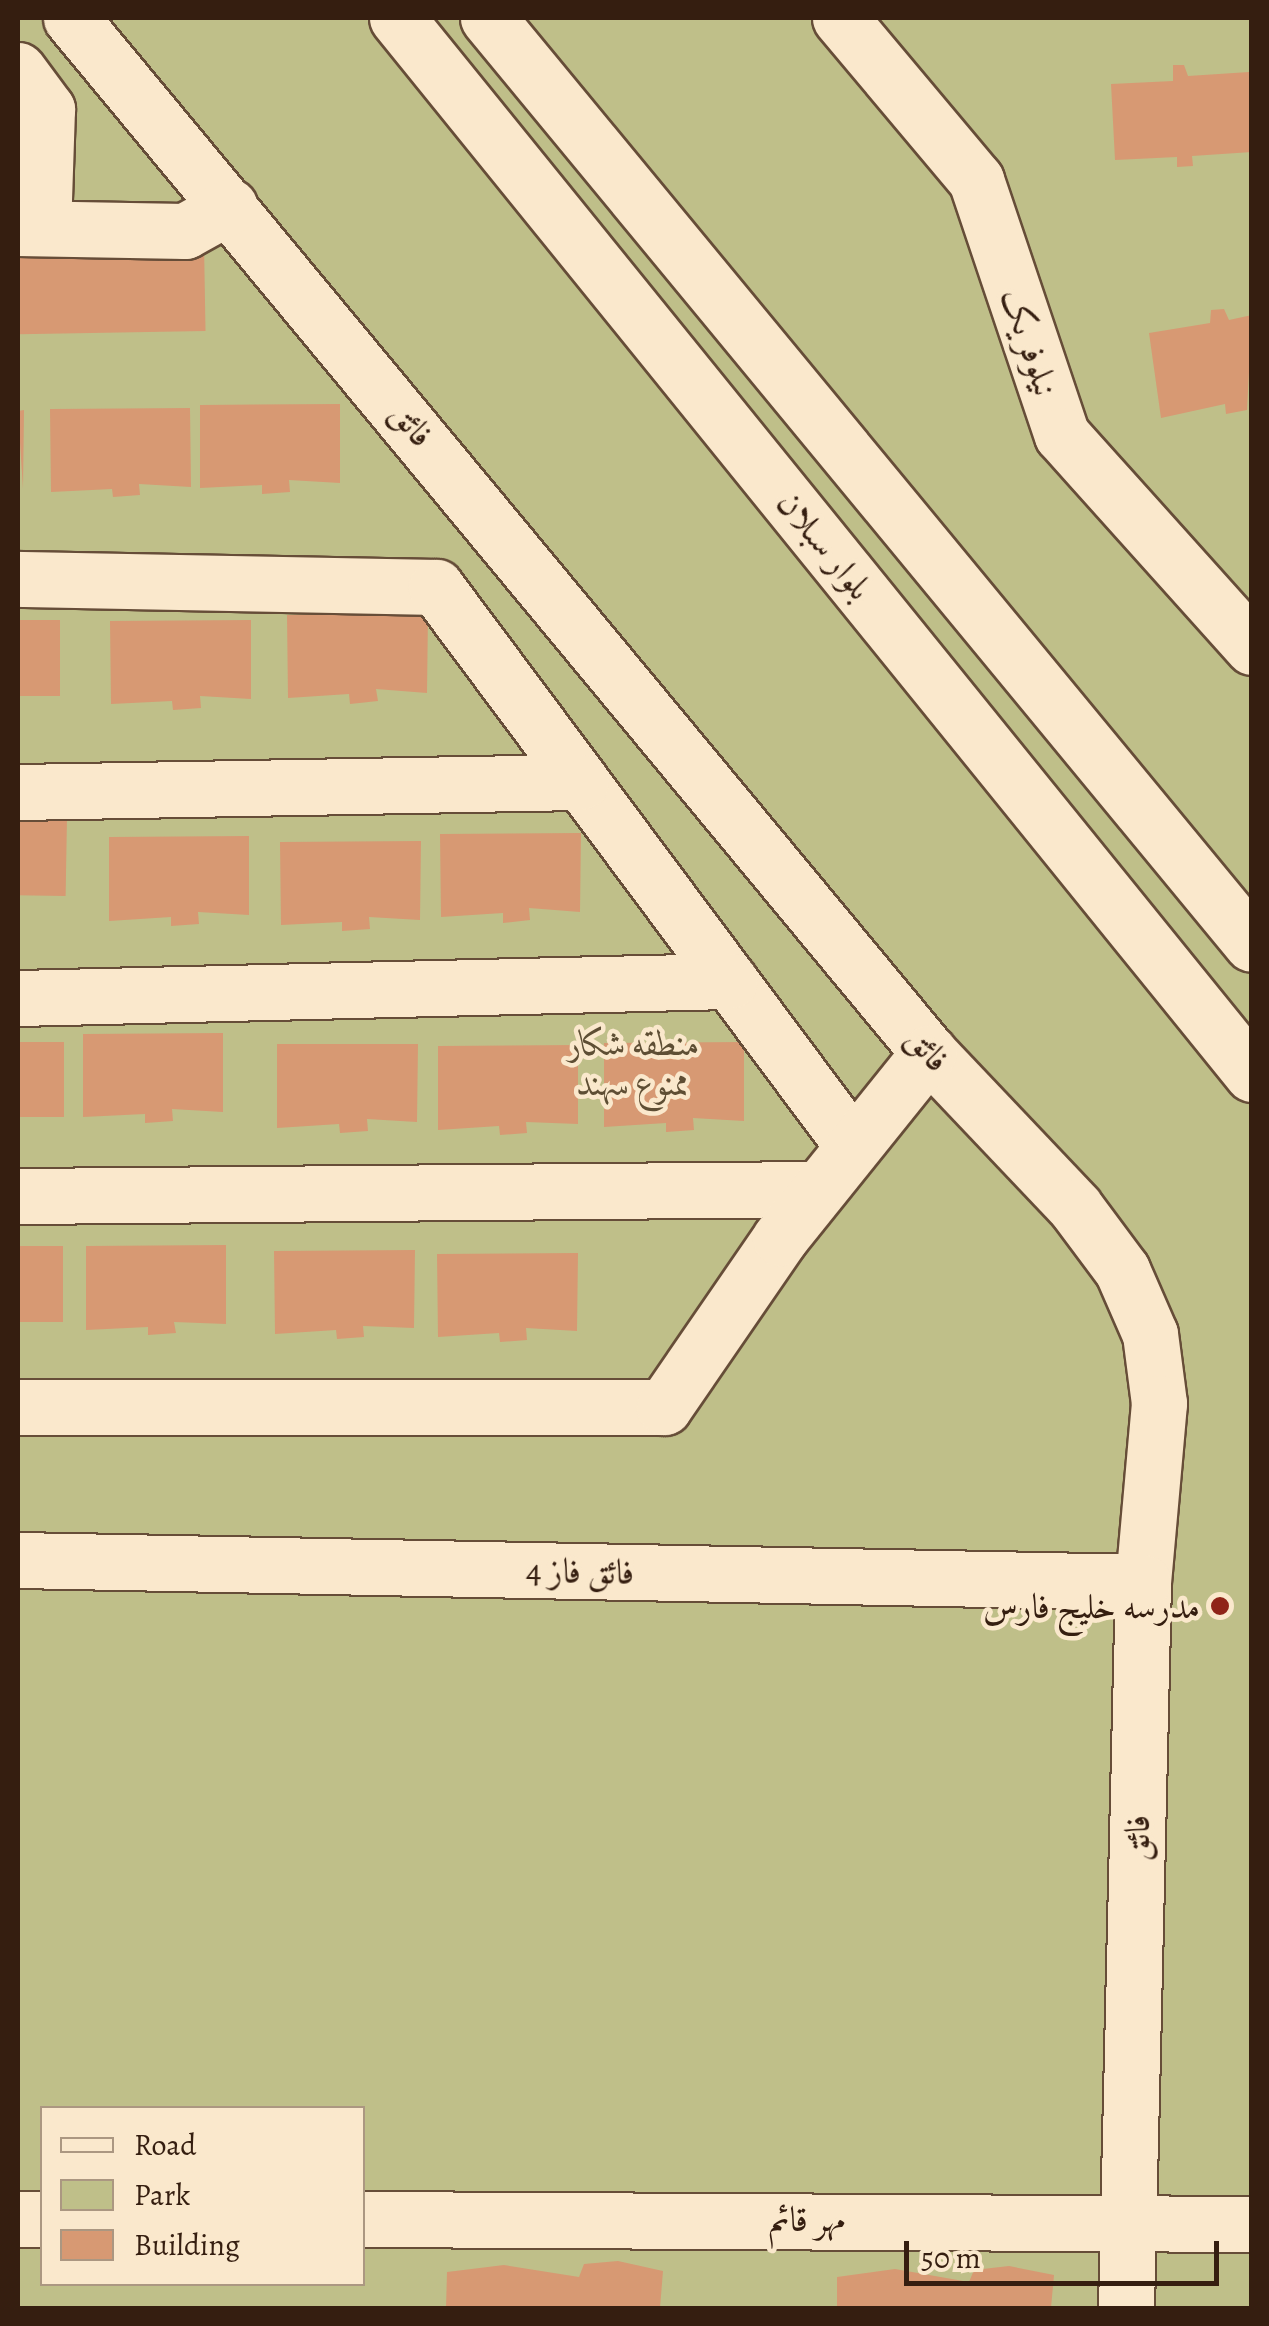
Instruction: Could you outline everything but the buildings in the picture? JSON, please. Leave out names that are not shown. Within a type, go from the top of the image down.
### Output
[{"type":"street","name":"فائق","points":[[71,18],[929,1052],[1075,1206],[1122,1270],[1150,1334],[1158,1404],[1143,1582],[1126,2308]]},
{"type":"street","name":"بلوار سبلان","points":[[397,18],[1252,1074]]},
{"type":"street","points":[[488,18],[1252,944]]},
{"type":"street","name":"نیلوفر یک","points":[[840,18],[976,180],[1062,435],[1252,647]]},
{"type":"street","points":[[18,70],[47,109],[30,228],[185,231],[230,206]]},
{"type":"street","points":[[18,579],[436,586],[852,1146]]},
{"type":"street","points":[[18,792],[581,782]]},
{"type":"street","points":[[18,998],[730,982]]},
{"type":"street","points":[[18,1407],[664,1407],[818,1189],[929,1052]]},
{"type":"street","points":[[18,1196],[818,1189]]},
{"type":"street","name":"فائق فاز 4","points":[[18,1560],[1143,1582]]},
{"type":"street","name":"مهر قائم","points":[[365,2219],[1128,2219],[1252,2224]]},
{"type":"green space","name":"منطقه شکار ممنوع سهند","points":[[18,18],[1251,18],[1251,2308],[18,2308]]},
{"type":"place","name":"مدرسه خلیج فارس","points":[[1220,1606]]}]
